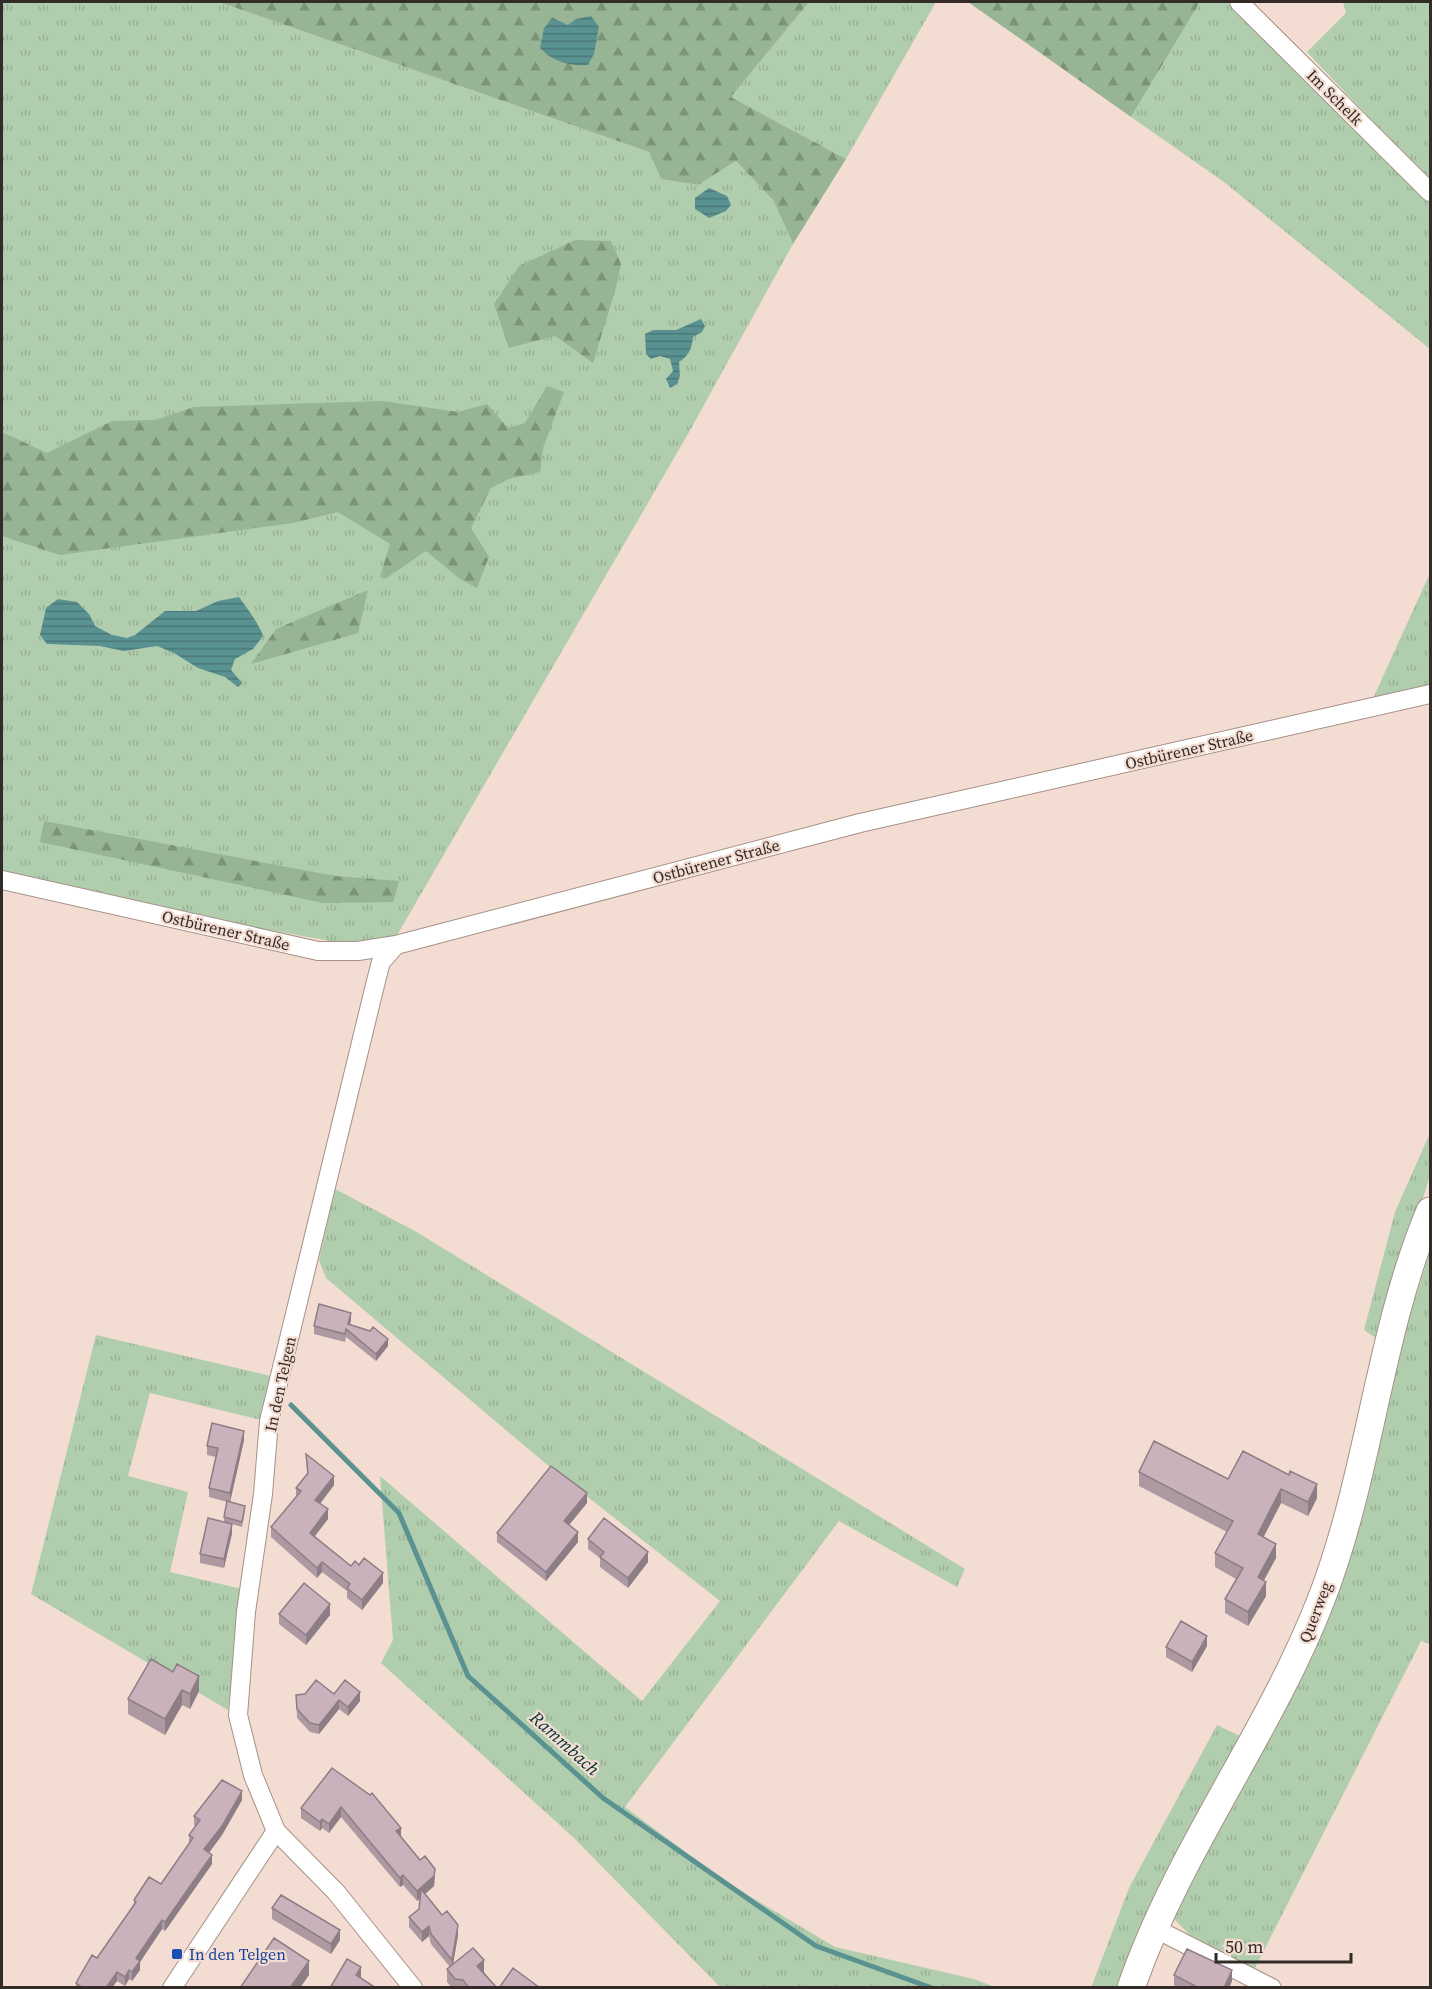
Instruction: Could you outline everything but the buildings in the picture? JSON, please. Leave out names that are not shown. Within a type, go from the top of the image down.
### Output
[{"type":"street","name":"Im Schelk","points":[[1239,2],[1431,192]]},
{"type":"street","name":"Ostbürener Straße","points":[[2,880],[318,951],[358,951],[396,945],[860,823],[1431,694]]},
{"type":"street","name":"In den Telgen","points":[[396,945],[381,962],[270,1421],[263,1494],[246,1612],[238,1715],[253,1775],[276,1831],[336,1892],[412,1988]]},
{"type":"street","name":"Querweg","points":[[1131,1988],[1154,1928],[1216,1806],[1292,1670],[1321,1599],[1342,1540],[1396,1318],[1431,1211]]},
{"type":"street","points":[[172,1988],[276,1831]]},
{"type":"street","points":[[1154,1928],[1272,1988]]},
{"type":"green space","points":[[2,2],[219,2],[649,152],[661,179],[698,185],[736,161],[773,200],[793,244],[688,434],[396,937],[346,944],[71,893],[2,877]]},
{"type":"green space","points":[[219,2],[809,2],[731,97],[846,159],[793,244],[773,200],[736,161],[698,185],[661,179],[649,152]]},
{"type":"green space","points":[[809,2],[936,2],[846,159],[731,97]]},
{"type":"green space","points":[[968,2],[1200,2],[1131,117]]},
{"type":"green space","points":[[1200,2],[1234,2],[1430,198],[1430,349],[1224,182],[1131,117]]},
{"type":"green space","points":[[1343,2],[1430,2],[1430,182],[1307,52],[1346,13]]},
{"type":"green space","points":[[575,240],[611,241],[621,264],[593,363],[555,336],[509,348],[494,304],[519,266]]},
{"type":"green space","points":[[547,386],[564,392],[543,448],[540,472],[509,479],[491,488],[471,528],[489,557],[477,588],[460,579],[426,551],[385,579],[380,577],[390,544],[338,512],[293,523],[60,555],[2,536],[2,432],[47,453],[112,421],[155,420],[194,407],[383,401],[458,412],[487,404],[508,428],[525,423]]},
{"type":"green space","points":[[1430,573],[1430,691],[1370,705]]},
{"type":"green space","points":[[368,590],[358,633],[251,664],[276,629]]},
{"type":"green space","points":[[44,821],[335,876],[399,881],[393,902],[323,903],[40,842]]},
{"type":"green space","points":[[1430,1133],[1430,1176],[1377,1339],[1364,1330],[1395,1212]]},
{"type":"green space","points":[[335,1189],[415,1231],[965,1569],[957,1587],[839,1521],[625,1807],[729,1884],[835,1947],[974,1979],[995,1987],[720,1987],[574,1838],[381,1663],[393,1640],[380,1476],[642,1701],[720,1601],[551,1468],[326,1278],[319,1260]]},
{"type":"green space","points":[[1430,1251],[1430,1644],[1421,1641],[1254,1970],[1190,1935],[1172,1917],[1366,1496],[1408,1321]]},
{"type":"green space","points":[[96,1335],[271,1376],[261,1420],[150,1393],[128,1476],[188,1492],[170,1572],[242,1589],[228,1710],[31,1594]]},
{"type":"green space","points":[[1217,1725],[1244,1738],[1120,1987],[1091,1988],[1129,1888]]},
{"type":"water","points":[[591,16],[599,27],[594,54],[588,65],[562,62],[550,57],[540,48],[544,28],[553,18],[568,25],[576,19]]},
{"type":"water","points":[[709,188],[727,196],[731,205],[726,211],[709,218],[695,209],[695,198]]},
{"type":"water","points":[[701,319],[705,326],[702,332],[693,337],[689,351],[679,362],[680,376],[677,384],[670,388],[666,379],[673,371],[670,359],[660,356],[651,359],[646,354],[645,334],[653,330],[676,330]]},
{"type":"water","points":[[239,597],[263,636],[253,649],[235,659],[231,670],[242,683],[238,687],[225,677],[198,668],[174,653],[157,646],[124,651],[100,646],[47,644],[40,635],[46,608],[58,599],[77,602],[89,614],[95,626],[112,635],[127,638],[135,635],[165,611],[196,611],[218,601]]},
{"type":"waterway","name":"Rammbach","points":[[291,1405],[399,1513],[468,1676],[603,1798],[816,1946],[932,1988]]},
{"type":"place","name":"In den Telgen","points":[[177,1954]]}]
